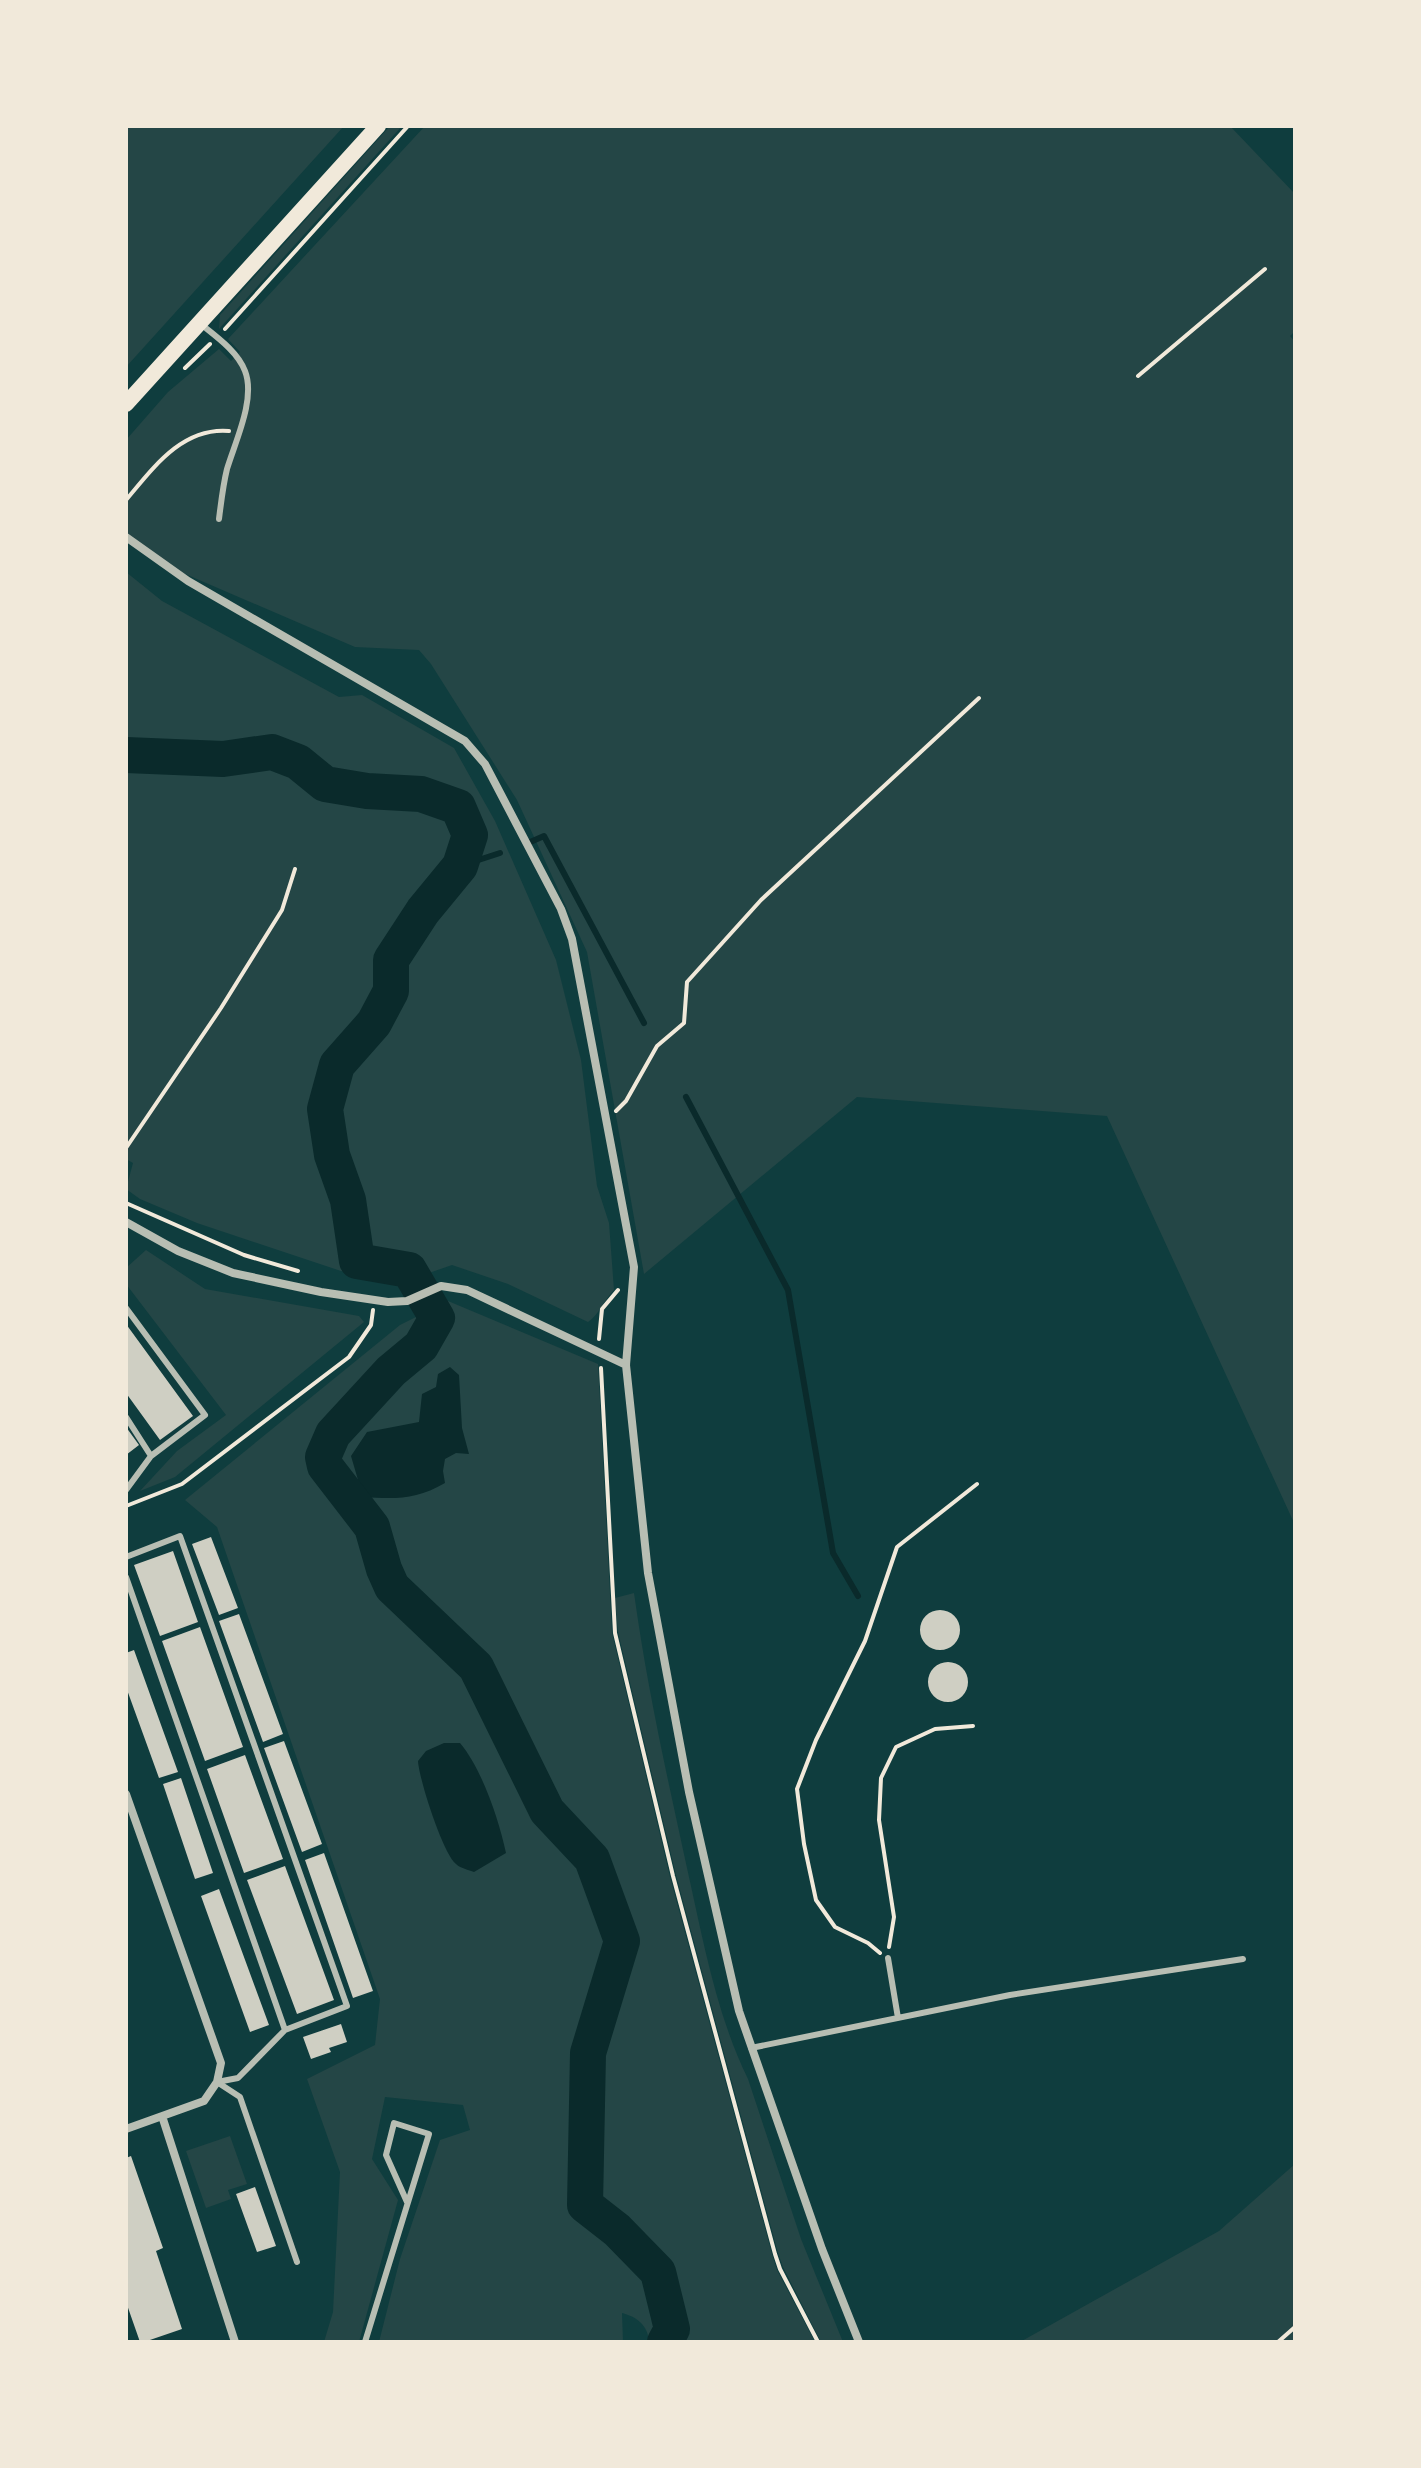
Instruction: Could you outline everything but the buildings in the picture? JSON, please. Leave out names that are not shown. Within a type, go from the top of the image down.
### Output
[{"type":"main road","points":[[126,404],[378,126]]},
{"type":"street","points":[[126,537],[188,581],[455,734],[477,752],[568,925],[634,1267],[626,1365],[648,1573],[692,1807],[732,1984],[751,2048],[822,2249],[859,2342]]},
{"type":"street","points":[[126,1222],[178,1251],[233,1273],[321,1292],[407,1301],[441,1286],[467,1290],[626,1365]]},
{"type":"street","points":[[126,1794],[221,2063],[217,2082],[204,2101],[126,2129]]},
{"type":"street","points":[[162,2116],[235,2342]]},
{"type":"lane","points":[[199,323],[236,356],[246,375],[247,395],[240,432],[226,471],[219,519]]},
{"type":"lane","points":[[126,1308],[205,1415],[151,1456],[126,1490]]},
{"type":"lane","points":[[126,1417],[151,1456]]},
{"type":"lane","points":[[126,1557],[180,1536],[347,2006],[285,2030],[238,2078],[217,2082]]},
{"type":"lane","points":[[126,1577],[285,2030]]},
{"type":"lane","points":[[888,1958],[898,2018]]},
{"type":"lane","points":[[751,2048],[1010,1995],[1243,1959]]},
{"type":"lane","points":[[217,2082],[240,2097],[297,2262]]},
{"type":"lane","points":[[365,2342],[429,2134],[394,2123],[386,2155],[407,2202]]},
{"type":"path","points":[[174,376],[217,338],[408,126]]},
{"type":"path","points":[[1138,376],[1265,269]]},
{"type":"path","points":[[126,500],[173,449],[186,440],[217,430],[240,432]]},
{"type":"path","points":[[607,1122],[626,1101],[657,1046],[684,1023],[687,982],[761,900],[979,698]]},
{"type":"path","points":[[126,1148],[221,1008],[282,910],[295,869]]},
{"type":"path","points":[[126,1203],[244,1255],[300,1272]]},
{"type":"path","points":[[600,1342],[602,1309],[622,1284]]},
{"type":"path","points":[[126,1506],[182,1484],[349,1357],[371,1325],[375,1300]]},
{"type":"path","points":[[600,1361],[615,1633],[673,1876],[775,2254],[818,2342]]},
{"type":"path","points":[[973,1726],[935,1729],[896,1747],[881,1778],[879,1820],[894,1917],[888,1958],[868,1943],[835,1927],[816,1900],[797,1789],[816,1740],[865,1641],[897,1547],[977,1484]]},
{"type":"path","points":[[1278,2342],[1295,2327]]},
{"type":"shaded area","points":[[126,126],[344,126],[126,367]]},
{"type":"shaded area","points":[[390,126],[402,126],[219,329],[220,315]]},
{"type":"shaded area","points":[[425,126],[1230,126],[1295,194],[1295,331],[1290,336],[1295,342],[1295,1525],[1107,1116],[857,1097],[644,1274],[587,952],[517,800],[431,664],[419,650],[355,647],[176,570],[126,532],[126,440],[168,392],[219,349],[231,361],[240,352],[228,339]]},
{"type":"shaded area","points":[[126,572],[162,601],[339,697],[362,695],[454,748],[495,821],[556,960],[581,1060],[597,1186],[609,1223],[614,1290],[588,1322],[508,1284],[452,1265],[403,1282],[341,1271],[197,1223],[140,1199],[126,1189],[133,1163],[126,1159]]},
{"type":"shaded area","points":[[146,1250],[205,1289],[359,1316],[364,1322],[175,1477],[140,1491],[177,1451],[226,1415],[126,1284],[126,1268]]},
{"type":"shaded area","points":[[448,1301],[598,1364],[612,1633],[670,1877],[772,2254],[777,2270],[815,2342],[649,2342],[641,2323],[622,2313],[623,2342],[379,2342],[400,2259],[440,2140],[470,2130],[463,2105],[385,2097],[372,2159],[398,2200],[359,2342],[324,2342],[333,2312],[340,2172],[307,2079],[375,2045],[380,1999],[217,1527],[185,1500],[400,1325]]},
{"type":"shaded area","points":[[450,1367],[459,1375],[462,1428],[469,1454],[456,1453],[445,1459],[445,1483],[424,1493],[395,1498],[363,1497],[351,1456],[367,1432],[419,1422],[422,1394],[436,1387],[438,1374]]},
{"type":"shaded area","points":[[634,1593],[665,1765],[719,2002],[801,2239],[843,2342],[821,2342],[778,2253],[676,1875],[618,1632],[615,1598]]},
{"type":"shaded area","points":[[444,1743],[460,1743],[468,1754],[494,1811],[506,1853],[474,1872],[458,1865],[445,1846],[432,1816],[419,1770],[418,1761],[426,1751]]},
{"type":"shaded area","points":[[230,2136],[247,2184],[228,2190],[231,2199],[206,2208],[186,2151]]},
{"type":"shaded area","points":[[1295,2164],[1295,2342],[1020,2342],[1219,2231]]},
{"type":"waterway","points":[[126,755],[223,759],[272,752],[298,762],[325,784],[367,791],[421,794],[458,807],[470,835],[460,866],[423,911],[391,960],[391,991],[374,1023],[337,1065],[325,1109],[332,1155],[348,1200],[357,1261],[409,1270],[437,1318],[421,1346],[391,1371],[333,1434],[323,1457],[325,1466],[372,1527],[392,1587],[476,1667],[547,1811],[592,1859],[622,1941],[588,2053],[585,2205],[617,2230],[658,2272],[672,2329],[665,2342]]},
{"type":"waterway","points":[[528,843],[544,836],[644,1023]]},
{"type":"waterway","points":[[460,866],[500,853]]},
{"type":"waterway","points":[[686,1097],[788,1290],[833,1553],[858,1596]]}]
